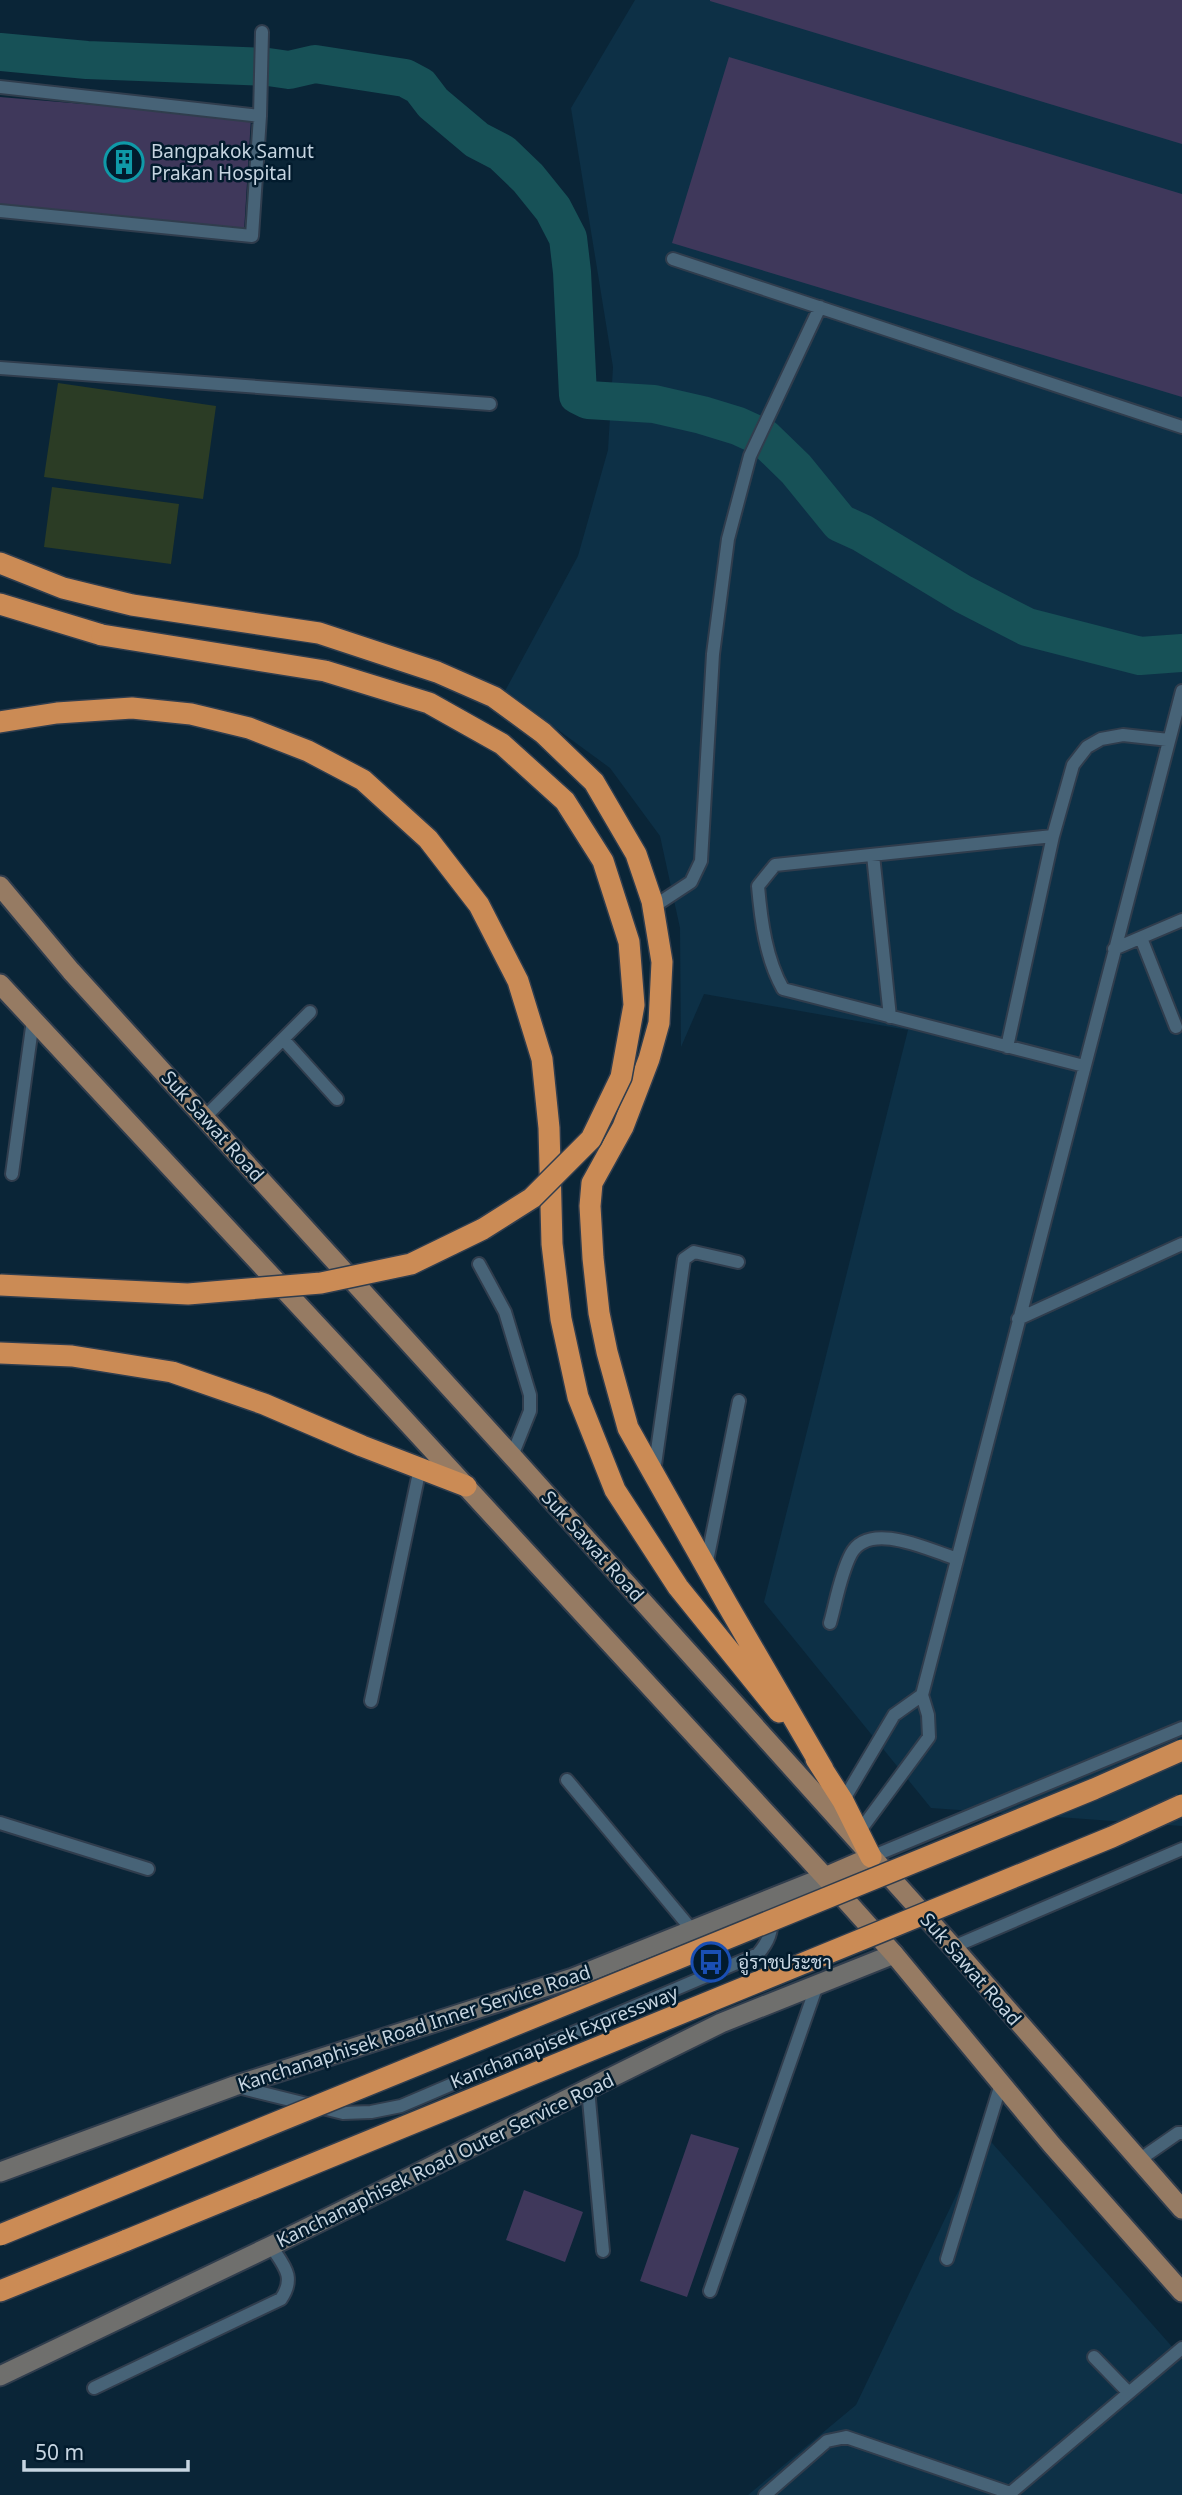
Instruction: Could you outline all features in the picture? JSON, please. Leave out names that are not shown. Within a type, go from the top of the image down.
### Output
[{"type":"highway","points":[[0,563],[63,587],[132,605],[319,633],[437,672],[494,697],[543,733],[594,782],[636,854],[653,907],[662,962],[659,1023],[649,1059],[623,1127],[592,1183],[590,1206],[599,1313],[607,1352],[628,1428],[706,1567],[844,1801],[871,1857]]},
{"type":"highway","points":[[0,604],[102,635],[325,671],[429,702],[502,744],[565,801],[603,861],[629,942],[634,1005],[621,1077],[591,1139],[532,1198],[484,1230],[411,1264],[321,1283],[188,1294],[0,1285]]},
{"type":"highway","points":[[0,722],[57,713],[132,708],[191,715],[249,728],[307,751],[363,780],[429,839],[479,905],[518,981],[542,1059],[549,1128],[552,1244],[561,1319],[578,1397],[615,1490],[678,1587],[823,1769]]},
{"type":"highway","points":[[0,1353],[72,1356],[172,1372],[264,1404],[466,1486]]},
{"type":"highway","name":"Kanchanapisek Expressway","points":[[0,2235],[1094,1789],[1182,1750]]},
{"type":"highway","name":"Kanchanapisek Expressway","points":[[0,2291],[1112,1837],[1182,1805]]},
{"type":"main road","name":"Suk Sawat Road","points":[[0,886],[71,971],[953,1947],[1182,2210]]},
{"type":"main road","points":[[0,984],[825,1877],[894,1954],[1052,2145],[1182,2292]]},
{"type":"main road","points":[[825,1877],[871,1857]]},
{"type":"main road","name":"Kanchanaphisek Road Inner Service Road","points":[[0,2172],[234,2086],[573,1978],[825,1877]]},
{"type":"main road","name":"Kanchanaphisek Road Outer Service Road","points":[[0,2376],[271,2246],[722,2023],[894,1954]]},
{"type":"lane","points":[[0,211],[252,236],[260,116],[262,32]]},
{"type":"lane","points":[[0,87],[260,116]]},
{"type":"lane","points":[[673,259],[1182,427]]},
{"type":"lane","points":[[653,907],[691,882],[701,861],[716,628],[728,539],[750,456],[820,307]]},
{"type":"lane","points":[[0,368],[490,404]]},
{"type":"lane","points":[[859,1832],[929,1737],[928,1715],[922,1695],[1182,691]]},
{"type":"lane","points":[[1007,1047],[1054,836],[1073,765],[1087,747],[1101,739],[1123,735],[1169,740]]},
{"type":"lane","points":[[1054,836],[775,865],[758,886],[760,906],[770,960],[783,989],[1084,1066]]},
{"type":"lane","points":[[873,855],[890,1017]]},
{"type":"lane","points":[[1115,949],[1182,919]]},
{"type":"lane","points":[[1141,937],[1176,1027]]},
{"type":"lane","points":[[205,1117],[310,1012]]},
{"type":"lane","points":[[12,1174],[33,1020]]},
{"type":"lane","points":[[283,1039],[337,1099]]},
{"type":"lane","points":[[1018,1319],[1182,1244]]},
{"type":"lane","points":[[654,1474],[684,1258],[694,1252],[738,1262]]},
{"type":"lane","points":[[479,1264],[505,1312],[530,1395],[530,1411],[512,1456]]},
{"type":"lane","points":[[706,1567],[739,1401]]},
{"type":"lane","points":[[371,1701],[420,1468]]},
{"type":"lane","points":[[830,1623],[850,1556],[858,1543],[870,1538],[896,1538],[957,1559]]},
{"type":"lane","points":[[844,1801],[894,1715],[922,1695]]},
{"type":"lane","points":[[871,1857],[1182,1728]]},
{"type":"lane","points":[[567,1780],[692,1930]]},
{"type":"lane","points":[[0,1823],[148,1868]]},
{"type":"lane","points":[[953,1947],[1182,1849]]},
{"type":"lane","points":[[234,2086],[343,2113],[371,2112],[401,2106],[758,1954],[772,1931],[771,1898]]},
{"type":"lane","points":[[710,2291],[817,1985]]},
{"type":"lane","points":[[947,2259],[1001,2084]]},
{"type":"lane","points":[[589,2089],[603,2251]]},
{"type":"lane","points":[[1139,2160],[1178,2133],[1182,2133]]},
{"type":"lane","points":[[94,2388],[281,2299],[289,2288],[288,2271],[271,2246]]},
{"type":"lane","points":[[767,2494],[827,2441],[846,2437],[1009,2494],[1182,2348]]},
{"type":"lane","points":[[1094,2357],[1128,2392]]},
{"type":"shaded area","points":[[635,0],[1182,0],[1182,1826],[931,1808],[764,1602],[908,1030],[704,994],[681,1047],[680,928],[660,836],[610,768],[505,691],[578,556],[608,450],[613,367],[571,108]]},
{"type":"shaded area","points":[[985,2135],[1182,2358],[1182,2495],[748,2495],[856,2405]]},
{"type":"green space","points":[[58,383],[216,406],[203,499],[44,477]]},
{"type":"green space","points":[[52,487],[179,504],[171,564],[44,547]]},
{"type":"building","points":[[1182,0],[1182,144],[710,1]]},
{"type":"building","points":[[729,57],[1182,194],[1182,397],[672,243]]},
{"type":"building","name":"Bangpakok Samut Prakan Hospital","points":[[0,97],[251,118],[244,232],[0,206]]},
{"type":"building","points":[[691,2134],[739,2148],[687,2297],[640,2281]]},
{"type":"building","points":[[524,2190],[583,2212],[565,2262],[506,2240]]},
{"type":"waterway","points":[[0,52],[87,60],[289,70],[315,64],[405,78],[420,86],[433,103],[477,140],[502,153],[528,178],[553,209],[568,238],[578,395],[588,400],[654,404],[702,415],[738,426],[764,438],[796,469],[840,523],[862,533],[963,594],[1027,627],[1140,656],[1182,653]]},
{"type":"place","name":"Bangpakok Samut Prakan Hospital","points":[[124,162]]},
{"type":"place","name":"อู่ราชประชา","points":[[711,1962]]}]
